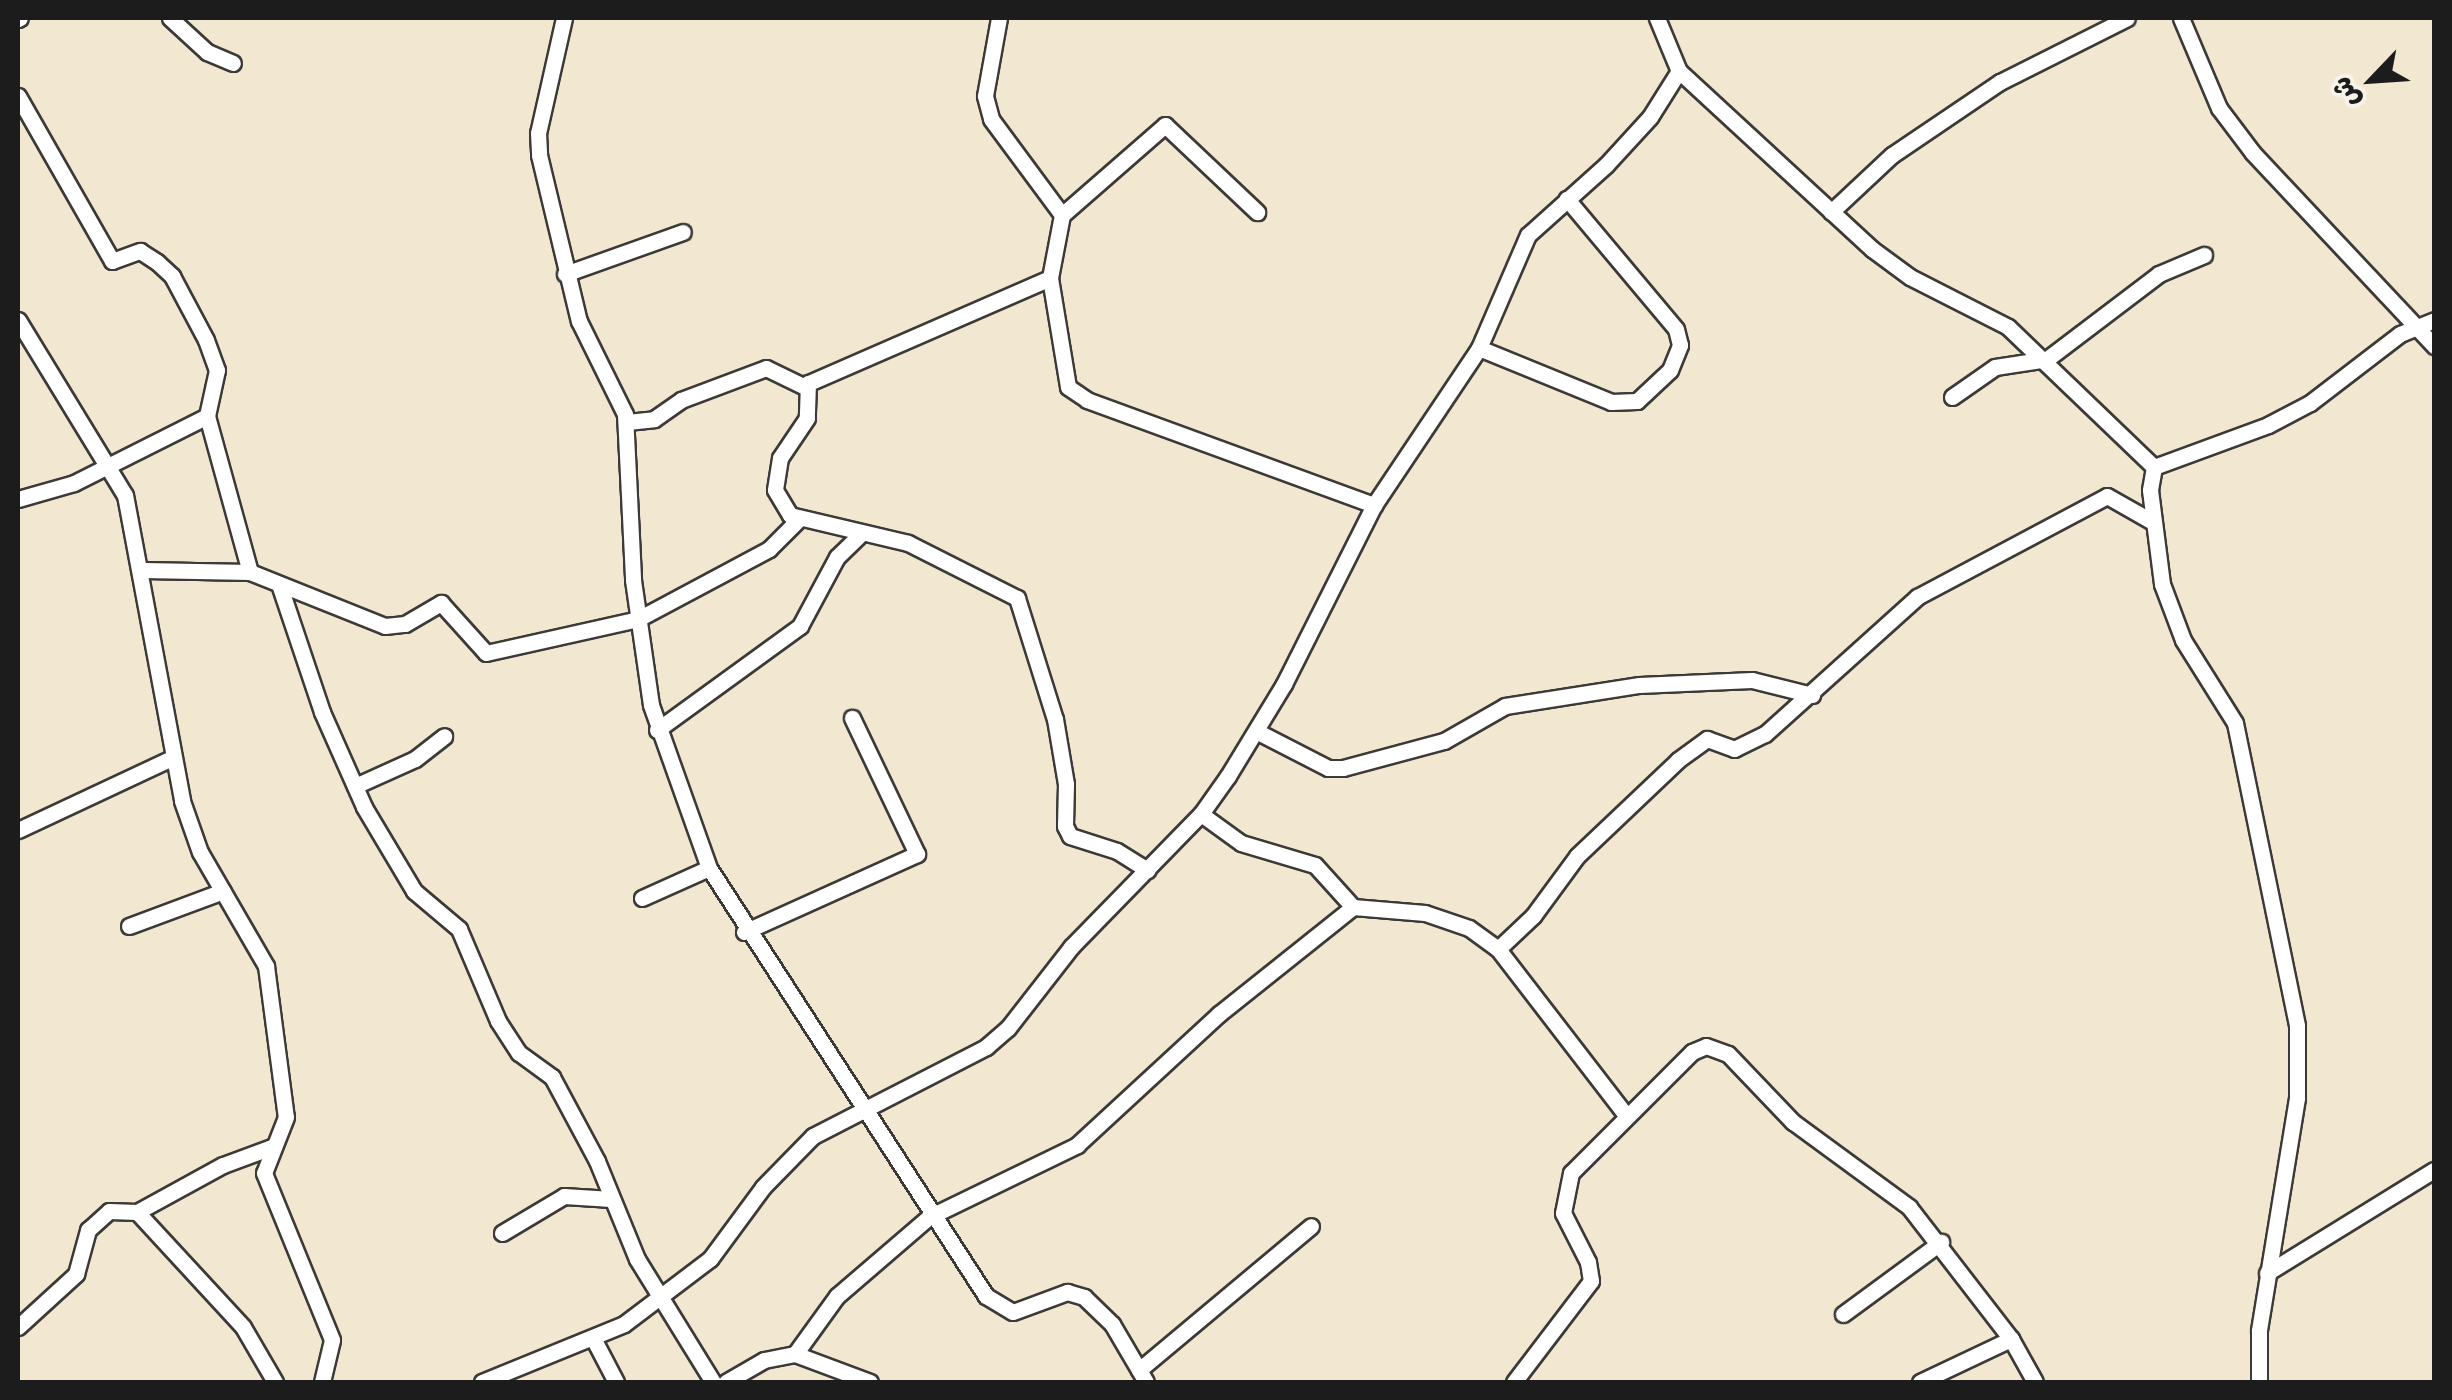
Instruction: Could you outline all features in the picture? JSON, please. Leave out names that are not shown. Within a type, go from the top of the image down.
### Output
[{"type":"street","points":[[170,18],[207,52],[233,63]]},
{"type":"street","points":[[564,18],[538,133],[565,274],[626,422],[638,619],[657,730],[709,868],[744,932],[929,1218],[995,1306],[1018,1312],[1067,1292],[1084,1297],[1100,1308],[1143,1376],[1310,1226]]},
{"type":"street","points":[[999,18],[988,109],[1062,215]]},
{"type":"street","points":[[1657,18],[1679,71],[1831,212],[1910,277],[1988,312],[2047,360],[2154,467],[2153,522],[2162,584],[2182,640],[2240,738],[2256,803],[2264,882],[2293,992],[2297,1098],[2267,1274],[2258,1382]]},
{"type":"street","points":[[1831,212],[1892,156],[2000,82],[2128,18]]},
{"type":"street","points":[[2180,18],[2219,108],[2434,346]]},
{"type":"street","points":[[482,1382],[593,1338],[659,1298],[710,1259],[763,1187],[812,1136],[986,1046],[1201,814],[1256,731],[1374,506],[1479,348],[1528,234],[1650,117],[1679,71]]},
{"type":"street","points":[[18,96],[112,261],[140,252],[172,276],[216,360],[207,416],[250,572]]},
{"type":"street","points":[[1256,212],[1165,125],[1062,215],[1050,278],[1064,380],[1075,394],[1374,506]]},
{"type":"street","points":[[1479,348],[1612,402],[1638,400],[1670,370],[1680,345],[1676,329],[1567,198]]},
{"type":"street","points":[[565,274],[683,232]]},
{"type":"street","points":[[1952,397],[1996,367],[2047,360],[2159,274],[2204,255]]},
{"type":"street","points":[[805,388],[941,320],[1008,300],[1050,278]]},
{"type":"street","points":[[18,320],[111,465],[143,570],[150,657],[192,834],[270,979],[286,1117],[266,1161],[267,1188],[332,1340],[322,1382]]},
{"type":"street","points":[[2154,467],[2233,442],[2310,403],[2413,327],[2434,320]]},
{"type":"street","points":[[626,422],[659,417],[680,400],[766,368],[805,388]]},
{"type":"street","points":[[805,388],[807,418],[780,458],[775,490],[790,515],[860,536],[908,543],[1017,598],[1055,719],[1066,784],[1065,826],[1070,836],[1116,850],[1147,870]]},
{"type":"street","points":[[18,499],[111,465],[207,416]]},
{"type":"street","points":[[1498,949],[1534,916],[1576,856],[1678,760],[1707,739],[1731,748],[1746,744],[1812,695],[1917,597],[2107,496],[2153,522]]},
{"type":"street","points":[[143,570],[250,572],[384,626],[404,624],[441,603],[486,653],[638,619],[769,549],[800,518]]},
{"type":"street","points":[[657,730],[800,626],[837,557],[860,536]]},
{"type":"street","points":[[280,587],[287,622],[356,786],[414,891],[459,928],[509,1038],[552,1077],[659,1298],[713,1382]]},
{"type":"street","points":[[1256,731],[1328,768],[1343,768],[1444,741],[1505,706],[1639,685],[1752,680],[1812,695]]},
{"type":"street","points":[[744,932],[917,854],[852,718]]},
{"type":"street","points":[[356,786],[415,759],[444,736]]},
{"type":"street","points":[[18,830],[172,758]]},
{"type":"street","points":[[1201,814],[1241,843],[1315,865],[1354,907],[1425,913],[1469,928],[1498,949],[1626,1115]]},
{"type":"street","points":[[642,898],[709,868]]},
{"type":"street","points":[[130,926],[223,892]]},
{"type":"street","points":[[794,1354],[838,1296],[929,1218],[1044,1164],[1100,1128],[1220,1014],[1354,907]]},
{"type":"street","points":[[1514,1382],[1590,1281],[1562,1197],[1571,1173],[1692,1052],[1714,1048],[1747,1069],[1816,1140],[1892,1192],[1941,1242],[2011,1339],[2035,1382]]},
{"type":"street","points":[[137,1212],[223,1165],[274,1146]]},
{"type":"street","points":[[2267,1274],[2434,1170]]},
{"type":"street","points":[[502,1233],[564,1196],[611,1200]]},
{"type":"street","points":[[18,1327],[76,1274],[96,1221],[119,1207],[137,1212],[243,1327],[274,1382]]},
{"type":"street","points":[[1843,1314],[1941,1242]]},
{"type":"street","points":[[593,1338],[616,1382]]},
{"type":"street","points":[[1920,1382],[2011,1339]]},
{"type":"street","points":[[726,1382],[764,1360],[794,1354],[870,1382]]}]
